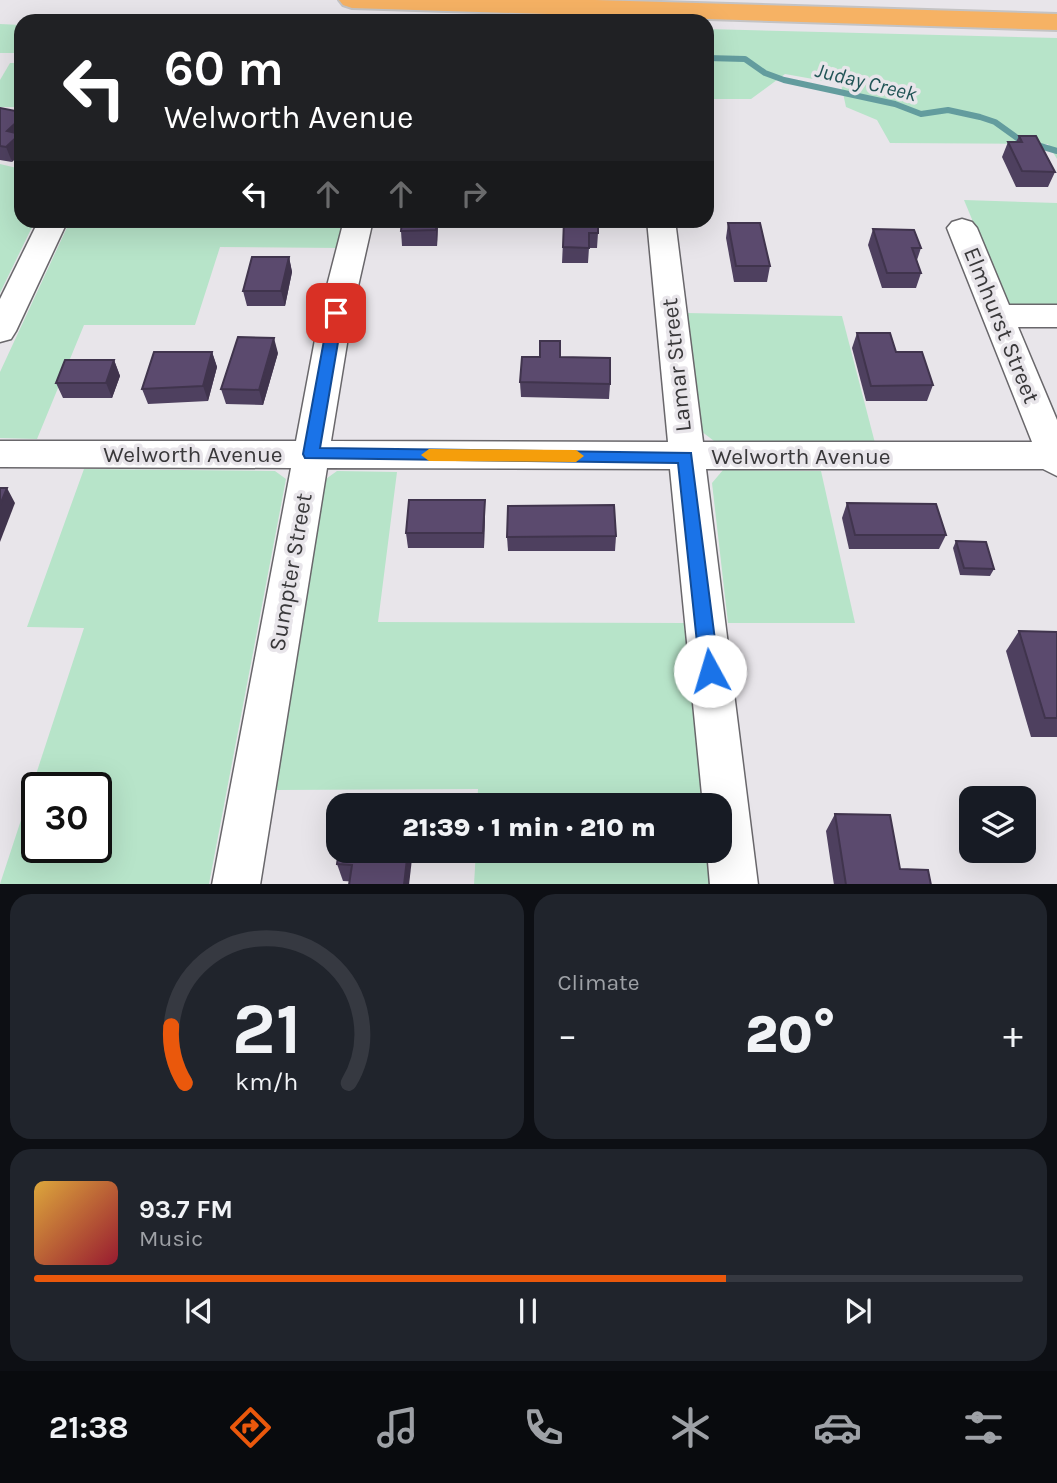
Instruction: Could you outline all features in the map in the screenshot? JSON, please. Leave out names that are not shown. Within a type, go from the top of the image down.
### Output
[{"type":"highway","points":[[352,0],[1057,22]]},
{"type":"street","points":[[0,331],[50,228]]},
{"type":"street","name":"Sumpter Street","points":[[236,884],[336,313],[357,228]]},
{"type":"street","name":"Lamar Street","points":[[661,228],[734,884]]},
{"type":"street","name":"Elmhurst Street","points":[[962,228],[1056,458]]},
{"type":"street","points":[[998,316],[1057,316]]},
{"type":"street","name":"Welworth Avenue","points":[[0,454],[1056,458]]},
{"type":"green space","points":[[0,24],[14,25],[14,53],[0,53]]},
{"type":"green space","points":[[714,29],[1057,38],[1057,159],[1048,144],[890,143],[877,120],[846,107],[841,84],[785,74],[751,99],[714,99]]},
{"type":"green space","points":[[10,63],[14,63],[14,107],[0,107],[0,80]]},
{"type":"green space","points":[[0,164],[14,167],[14,228],[32,228],[0,293]]},
{"type":"green space","points":[[964,200],[1057,203],[1057,308],[1017,308],[1007,304]]},
{"type":"green space","points":[[67,228],[347,228],[342,248],[220,247],[195,325],[84,325],[37,439],[0,438],[0,372]]},
{"type":"green space","points":[[686,313],[842,316],[875,443],[714,441],[701,431]]},
{"type":"green space","points":[[84,469],[275,471],[286,479],[209,884],[0,884],[21,820],[21,863],[112,863],[112,772],[37,772],[84,628],[27,627]]},
{"type":"green space","points":[[723,470],[821,471],[855,623],[728,623],[712,483]]},
{"type":"green space","points":[[337,471],[397,472],[378,622],[684,623],[702,793],[478,793],[478,789],[274,790],[323,481]]},
{"type":"green space","points":[[475,863],[709,863],[712,884],[474,884]]},
{"type":"building","points":[[0,108],[14,111],[14,124],[7,131],[14,133],[14,140],[6,147],[0,146]]},
{"type":"building","points":[[1019,136],[1036,136],[1055,172],[1022,171],[1008,142],[1022,142]]},
{"type":"building","points":[[728,223],[760,223],[770,266],[736,266]]},
{"type":"building","points":[[401,228],[436,228],[436,230],[401,231]]},
{"type":"building","points":[[564,228],[598,228],[598,233],[589,233],[589,248],[563,247]]},
{"type":"building","points":[[873,229],[914,230],[921,248],[912,248],[921,273],[887,273]]},
{"type":"building","points":[[252,257],[289,257],[281,291],[243,291]]},
{"type":"building","points":[[857,333],[890,333],[896,352],[922,352],[933,385],[871,386]]},
{"type":"building","points":[[238,337],[274,338],[259,390],[221,389]]},
{"type":"building","points":[[540,341],[560,341],[560,357],[610,358],[610,384],[520,382],[522,357],[540,357]]},
{"type":"building","points":[[154,352],[212,352],[203,386],[142,389]]},
{"type":"building","points":[[65,360],[114,360],[106,383],[56,383]]},
{"type":"building","points":[[0,488],[7,488],[0,505]]},
{"type":"building","points":[[409,500],[485,500],[483,533],[406,533]]},
{"type":"building","points":[[847,503],[936,504],[946,535],[855,535]]},
{"type":"building","points":[[614,505],[616,536],[507,537],[508,506]]},
{"type":"building","points":[[956,541],[986,542],[994,569],[964,568]]},
{"type":"building","points":[[1019,631],[1057,632],[1057,718],[1045,718]]},
{"type":"building","points":[[835,814],[890,815],[900,869],[928,870],[931,884],[846,884]]},
{"type":"building","points":[[407,863],[404,884],[349,884],[352,865],[337,864]]},
{"type":"waterway","name":"Juday Creek","points":[[714,58],[745,59],[765,73],[784,80],[895,104],[921,114],[948,110],[980,117],[995,122],[1020,140],[1057,151]]},
{"type":"slow traffic","points":[[429,455],[576,456]]},
{"type":"route","points":[[336,313],[311,454],[686,457],[710,671]]}]
